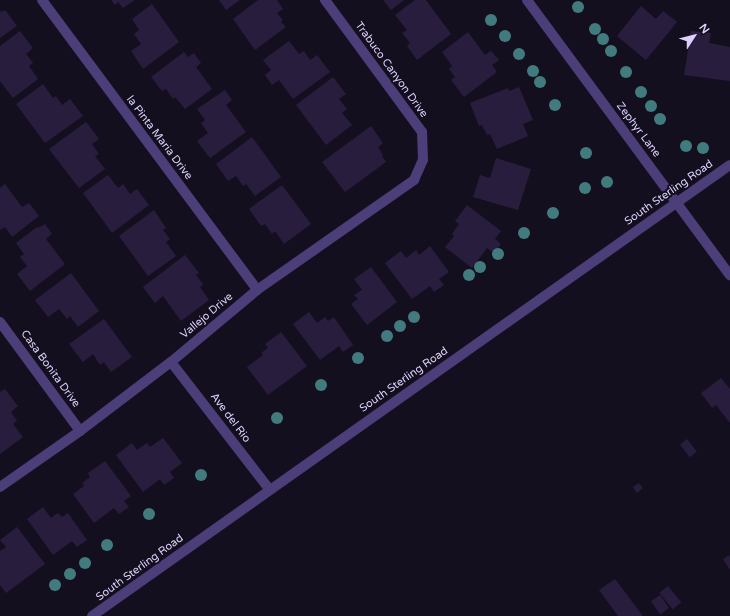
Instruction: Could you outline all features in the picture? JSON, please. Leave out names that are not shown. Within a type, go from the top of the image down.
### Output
[{"type":"street","name":"la Pinta Maria Drive","points":[[42,0],[257,290]]},
{"type":"street","name":"Trabuco Canyon Drive","points":[[324,0],[422,132],[423,160]]},
{"type":"street","name":"Zephyr Lane","points":[[527,0],[730,275]]},
{"type":"street","name":"Vallejo Drive","points":[[0,487],[80,431],[171,362],[257,290],[414,180],[423,160]]},
{"type":"street","name":"South Sterling Road","points":[[92,616],[269,489],[730,165]]},
{"type":"street","name":"Casa Bonita Drive","points":[[0,322],[80,431]]},
{"type":"street","name":"Ave del Rio","points":[[171,362],[269,489]]},
{"type":"building","points":[[111,0],[135,0],[123,8],[118,2],[115,5]]},
{"type":"building","points":[[219,0],[240,0],[226,10]]},
{"type":"building","points":[[258,0],[277,0],[283,9],[277,13],[283,20],[281,22],[286,27],[255,50],[233,19]]},
{"type":"building","points":[[383,0],[404,0],[391,10]]},
{"type":"building","points":[[415,0],[426,0],[451,34],[417,60],[407,46],[410,43],[402,33],[407,30],[395,15]]},
{"type":"building","points":[[152,4],[179,42],[143,69],[131,51],[141,44],[134,34],[139,30],[132,19]]},
{"type":"building","points":[[641,6],[656,19],[663,11],[677,22],[646,60],[617,36]]},
{"type":"building","points":[[0,10],[1,12],[5,10],[17,26],[0,38]]},
{"type":"building","points":[[20,31],[33,48],[26,54],[33,63],[29,66],[38,79],[13,98],[0,81],[0,46]]},
{"type":"building","points":[[691,31],[711,33],[709,43],[730,47],[730,81],[684,75]]},
{"type":"building","points":[[468,32],[485,55],[491,51],[499,60],[492,65],[497,72],[464,97],[451,80],[455,77],[449,69],[452,66],[442,52]]},
{"type":"building","points":[[289,41],[299,54],[304,51],[310,60],[317,55],[330,72],[293,99],[279,80],[272,85],[265,75],[271,70],[263,60]]},
{"type":"building","points":[[184,52],[188,57],[194,53],[201,63],[196,67],[212,89],[185,109],[175,97],[173,99],[166,89],[162,91],[151,77]]},
{"type":"building","points":[[333,77],[346,94],[339,99],[347,109],[342,113],[352,125],[326,145],[296,105]]},
{"type":"building","points":[[43,84],[53,98],[56,96],[62,105],[70,99],[83,116],[45,143],[16,104]]},
{"type":"building","points":[[519,87],[533,120],[523,124],[528,136],[497,149],[490,134],[487,135],[482,125],[479,126],[470,103],[508,88],[509,91]]},
{"type":"building","points":[[225,90],[232,100],[226,105],[246,132],[210,158],[197,141],[208,133],[201,123],[205,120],[197,109]]},
{"type":"building","points":[[86,122],[99,139],[92,144],[99,154],[95,156],[105,169],[79,188],[49,149]]},
{"type":"building","points":[[371,126],[383,143],[378,147],[386,162],[345,192],[322,162]]},
{"type":"building","points":[[252,137],[281,177],[255,196],[246,184],[243,186],[236,176],[228,181],[216,164]]},
{"type":"building","points":[[496,158],[531,169],[518,210],[473,197],[480,175],[490,178]]},
{"type":"building","points":[[108,175],[118,188],[123,184],[130,194],[137,189],[149,205],[112,233],[83,193]]},
{"type":"building","points":[[5,184],[22,207],[29,203],[39,216],[12,237],[5,227],[0,230],[0,188]]},
{"type":"building","points":[[282,185],[311,224],[284,244],[275,231],[272,234],[265,224],[261,226],[249,209]]},
{"type":"building","points":[[467,205],[501,231],[495,239],[501,244],[494,253],[487,248],[472,268],[445,247],[454,236],[452,234],[459,224],[455,221]]},
{"type":"building","points":[[154,210],[166,228],[163,230],[170,239],[166,242],[176,256],[148,276],[119,236]]},
{"type":"building","points":[[45,224],[52,234],[46,239],[65,264],[30,291],[17,274],[27,266],[20,257],[24,254],[16,243],[37,227],[38,228]]},
{"type":"building","points":[[430,246],[449,272],[439,279],[444,285],[434,292],[430,286],[412,299],[385,263],[401,251],[406,258],[416,250],[419,255]]},
{"type":"building","points":[[185,255],[199,273],[196,275],[203,284],[200,287],[209,300],[181,321],[163,296],[155,303],[143,287]]},
{"type":"building","points":[[371,267],[397,302],[367,325],[351,304],[358,299],[354,295],[362,290],[354,279]]},
{"type":"building","points":[[71,273],[99,311],[78,327],[70,316],[67,319],[59,309],[48,317],[35,300]]},
{"type":"building","points":[[309,312],[317,323],[325,317],[328,321],[334,317],[353,345],[343,352],[339,346],[320,360],[293,324]]},
{"type":"building","points":[[104,319],[132,357],[111,372],[104,362],[100,365],[93,354],[83,362],[69,344]]},
{"type":"building","points":[[281,332],[307,366],[268,395],[247,367],[263,355],[261,353],[268,348],[265,344]]},
{"type":"building","points":[[721,378],[730,389],[730,423],[716,405],[712,408],[701,393]]},
{"type":"building","points":[[5,389],[18,406],[11,412],[17,421],[13,424],[23,437],[0,454],[0,392]]},
{"type":"building","points":[[163,438],[182,463],[170,472],[174,478],[164,485],[160,479],[143,492],[116,455],[132,443],[137,450],[147,443],[150,447]]},
{"type":"building","points":[[687,439],[697,452],[690,457],[680,445]]},
{"type":"building","points":[[105,461],[131,496],[124,501],[129,507],[119,514],[114,508],[94,523],[73,494],[84,486],[82,483],[90,477],[88,473]]},
{"type":"building","points":[[639,483],[643,488],[637,493],[633,487]]},
{"type":"building","points":[[43,507],[51,518],[58,513],[62,517],[68,513],[87,540],[77,547],[72,541],[53,555],[27,519]]},
{"type":"building","points":[[17,527],[45,564],[6,593],[0,585],[0,551],[6,547],[0,540]]},
{"type":"building","points":[[729,555],[730,557],[730,570],[723,559]]},
{"type":"building","points":[[615,579],[643,616],[618,616],[599,590]]},
{"type":"building","points":[[668,586],[681,602],[673,609],[659,593]]},
{"type":"building","points":[[660,595],[669,608],[660,614],[651,601]]}]
